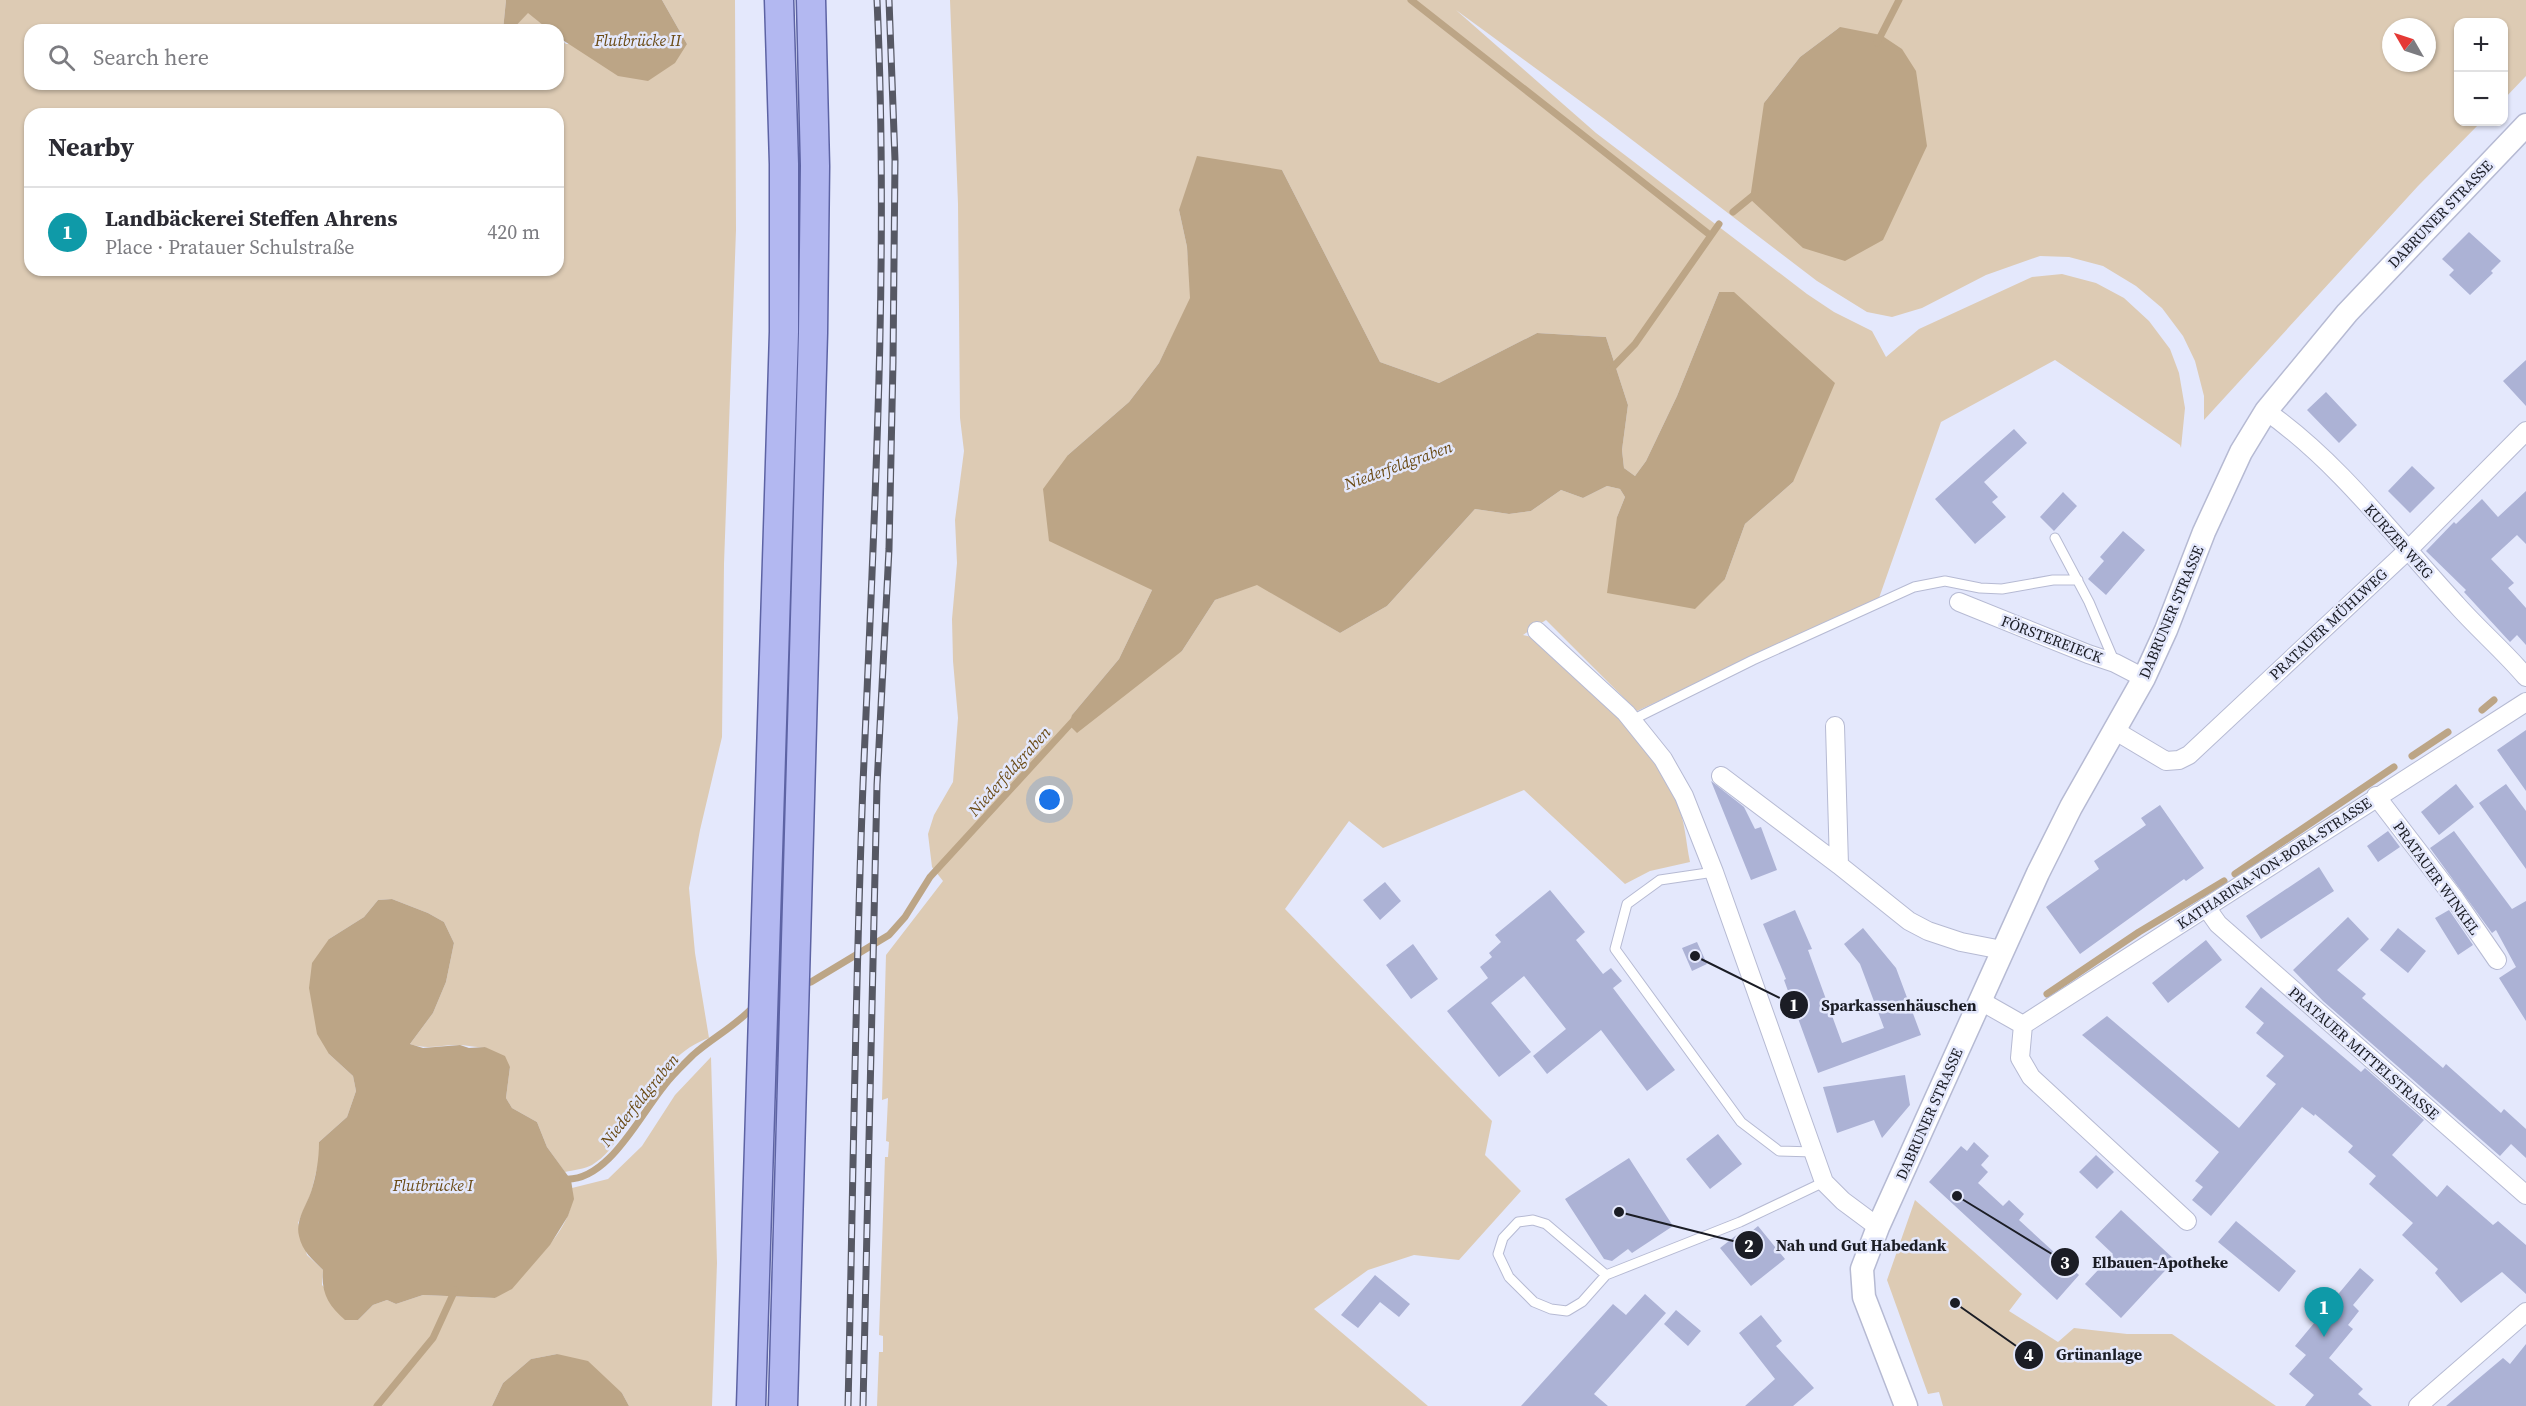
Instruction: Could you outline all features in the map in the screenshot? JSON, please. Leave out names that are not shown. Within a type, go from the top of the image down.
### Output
[{"type":"main road","points":[[752,1406],[783,332],[784,164],[779,0]]},
{"type":"main road","points":[[783,1406],[813,333],[815,166],[811,0]]},
{"type":"street","name":"DABRUNER STRASSE","points":[[1906,1406],[1864,1297],[1862,1269],[1878,1227],[2002,950],[2071,807],[2144,678],[2166,630],[2204,532],[2241,452],[2266,411],[2347,313],[2526,125]]},
{"type":"street","name":"KURZER WEG","points":[[2266,411],[2291,428],[2343,478],[2457,606],[2505,652],[2526,677]]},
{"type":"street","name":"PRATAUER MÜHLWEG","points":[[2114,730],[2166,761],[2179,760],[2188,755],[2408,550],[2526,431]]},
{"type":"street","name":"FÖRSTEREIECK","points":[[1959,602],[2115,663],[2144,678]]},
{"type":"street","points":[[1537,631],[1632,720],[1663,759],[1684,796],[1714,872],[1824,1182],[1878,1227]]},
{"type":"street","name":"KATHARINA-VON-BORA-STRASSE","points":[[2023,1025],[2376,796],[2526,702]]},
{"type":"street","points":[[1835,726],[1839,864]]},
{"type":"street","points":[[1721,776],[1839,864],[1909,921],[1928,931],[1978,946],[2002,950]]},
{"type":"street","name":"PRATAUER WINKEL","points":[[2376,796],[2455,898],[2497,960]]},
{"type":"street","name":"PRATAUER MITTELSTRASSE","points":[[2206,907],[2218,924],[2526,1195]]},
{"type":"street","points":[[1979,1000],[2023,1025],[2020,1058],[2031,1077],[2187,1221]]},
{"type":"street","points":[[2418,1406],[2526,1312]]},
{"type":"lane","points":[[2055,538],[2103,629],[2115,663]]},
{"type":"lane","points":[[1632,720],[1764,655],[1914,587],[1945,581],[1980,588],[2002,589],[2053,580],[2078,580]]},
{"type":"lane","points":[[1714,872],[1660,880],[1627,904],[1615,949],[1740,1122],[1779,1151],[1814,1152]]},
{"type":"lane","points":[[1606,1275],[1546,1224],[1533,1220],[1518,1222],[1503,1238],[1498,1254],[1509,1277],[1534,1302],[1551,1309],[1567,1311],[1582,1302],[1606,1275],[1740,1222],[1824,1182]]},
{"type":"shaded area","points":[[0,0],[506,0],[504,24],[24,24],[24,90],[564,90],[564,42],[687,44],[662,0],[735,0],[736,230],[724,564],[722,737],[689,888],[695,953],[709,1038],[690,1047],[656,1078],[609,1151],[592,1165],[565,1172],[547,1147],[537,1122],[512,1108],[506,1098],[510,1067],[485,1047],[457,1045],[428,1047],[410,1044],[433,1013],[446,982],[454,943],[444,922],[392,899],[378,900],[364,917],[329,939],[329,1054],[353,1076],[356,1091],[347,1117],[319,1142],[319,1160],[311,1193],[298,1223],[307,1255],[323,1270],[322,1285],[358,1320],[373,1305],[387,1300],[396,1304],[423,1295],[495,1298],[533,1263],[558,1234],[572,1203],[572,1188],[608,1179],[642,1146],[675,1095],[711,1057],[717,1263],[712,1406],[629,1406],[622,1393],[557,1354],[531,1359],[503,1383],[492,1406],[0,1406]]},
{"type":"shaded area","points":[[950,0],[2526,0],[2526,76],[2508,95],[2508,18],[2454,18],[2454,126],[2477,126],[2418,186],[2204,420],[2204,396],[2195,361],[2183,336],[2162,308],[2136,286],[2103,266],[2069,257],[2040,256],[1986,275],[1922,308],[1892,317],[1867,312],[1817,281],[1606,120],[1456,10],[1596,133],[1807,294],[1834,312],[1872,331],[1886,357],[1919,329],[2032,277],[2062,274],[2096,283],[2124,298],[2149,321],[2170,349],[2179,373],[2185,408],[2181,448],[2180,445],[2055,360],[1941,422],[1879,598],[1637,711],[1546,620],[1523,635],[1532,637],[1594,693],[1633,733],[1650,755],[1665,778],[1680,810],[1690,862],[1650,871],[1625,884],[1524,790],[1383,848],[1349,821],[1285,909],[1492,1121],[1485,1155],[1521,1191],[1459,1260],[1414,1255],[1368,1270],[1314,1309],[1428,1406],[877,1406],[879,1352],[883,1352],[883,1336],[879,1335],[885,1157],[888,1157],[889,1142],[886,1141],[888,1098],[882,1100],[886,955],[943,881],[932,867],[928,834],[934,815],[953,782],[958,718],[952,619],[957,563],[955,520],[964,451],[960,418],[958,204]],"holes":[[[1840,27],[1764,103],[1800,57]],[[1282,170],[1380,362],[1439,383],[1537,333],[1606,337],[1628,405],[1622,450],[1624,468],[1635,476],[1646,461],[1677,396],[1719,292],[1793,482],[1745,524],[1725,579],[1617,517],[1625,497],[1620,489],[1607,486],[1583,498],[1561,490],[1531,511],[1509,514],[1475,509],[1387,606],[1340,633],[1257,584],[1215,600],[1182,651],[1072,715],[1119,659],[1152,590],[1068,455],[1129,402],[1159,363],[1191,298],[1187,247],[1179,210]]]},
{"type":"shaded area","points":[[528,12],[542,24],[517,24]]},
{"type":"shaded area","points":[[1915,1200],[2022,1294],[2009,1311],[2058,1342],[2074,1328],[2127,1334],[2172,1334],[2276,1406],[1943,1406],[1939,1392],[1928,1394],[1887,1280]]},
{"type":"water","name":"Flutbrücke II","points":[[506,0],[662,0],[687,44],[675,63],[648,81],[618,76],[564,41],[564,24],[542,24],[528,13],[518,24],[504,24]]},
{"type":"water","points":[[1840,27],[1881,35],[1902,49],[1916,71],[1927,146],[1883,240],[1845,261],[1803,248],[1750,199],[1764,103],[1800,57]]},
{"type":"water","points":[[1197,156],[1282,170],[1380,362],[1439,383],[1537,333],[1606,337],[1628,405],[1622,450],[1624,468],[1635,476],[1646,461],[1677,396],[1719,292],[1734,292],[1835,383],[1793,482],[1745,524],[1725,579],[1695,609],[1607,593],[1617,517],[1625,497],[1620,489],[1607,486],[1583,498],[1561,490],[1531,511],[1509,514],[1475,509],[1387,606],[1340,633],[1257,585],[1215,600],[1182,651],[1077,733],[1069,725],[1072,715],[1119,659],[1152,590],[1049,541],[1043,489],[1068,455],[1129,402],[1159,363],[1190,298],[1187,247],[1179,210]]},
{"type":"water","name":"Flutbrücke I","points":[[392,899],[444,922],[454,943],[446,982],[433,1013],[410,1044],[423,1048],[460,1045],[469,1048],[485,1047],[505,1056],[510,1067],[506,1098],[512,1108],[537,1122],[547,1147],[571,1180],[574,1199],[568,1216],[550,1245],[512,1289],[495,1298],[423,1295],[396,1304],[387,1300],[373,1305],[358,1320],[345,1320],[327,1298],[323,1285],[323,1270],[305,1251],[298,1230],[314,1180],[319,1142],[347,1117],[356,1091],[353,1076],[329,1054],[317,1034],[309,988],[312,963],[329,939],[364,917],[378,900]]},
{"type":"water","points":[[557,1354],[588,1361],[622,1393],[629,1406],[492,1406],[503,1383],[531,1359]]},
{"type":"building","points":[[2469,232],[2501,261],[2491,271],[2493,273],[2470,295],[2449,275],[2454,270],[2442,259]]},
{"type":"building","points":[[2526,360],[2526,406],[2503,381]]},
{"type":"building","points":[[2326,392],[2357,425],[2339,443],[2307,410]]},
{"type":"building","points":[[2014,429],[2027,443],[1984,482],[1998,497],[1992,502],[2006,517],[1975,544],[1935,499]]},
{"type":"building","points":[[2412,466],[2435,488],[2410,513],[2388,491]]},
{"type":"building","points":[[2526,491],[2526,544],[2517,535],[2491,559],[2514,583],[2508,588],[2526,608],[2526,645],[2517,635],[2510,642],[2464,592],[2466,590],[2426,551],[2454,522],[2456,524],[2482,499],[2498,517]]},
{"type":"building","points":[[2063,492],[2077,506],[2054,531],[2040,517]]},
{"type":"building","points":[[2123,531],[2145,550],[2106,595],[2088,579],[2104,561],[2100,557]]},
{"type":"building","points":[[2526,730],[2526,791],[2497,750]]},
{"type":"building","points":[[1711,781],[1744,807],[1755,829],[1761,827],[1777,870],[1751,880]]},
{"type":"building","points":[[2456,784],[2474,807],[2439,835],[2421,812]]},
{"type":"building","points":[[2506,784],[2526,811],[2526,869],[2479,803]]},
{"type":"building","points":[[2160,805],[2204,868],[2186,881],[2184,879],[2080,954],[2046,907],[2099,869],[2094,861],[2146,825],[2141,818]]},
{"type":"building","points":[[2388,831],[2400,847],[2378,862],[2367,846]]},
{"type":"building","points":[[2454,831],[2512,909],[2526,901],[2526,1021],[2499,978],[2516,967],[2496,930],[2492,933],[2430,848]]},
{"type":"building","points":[[2319,867],[2334,891],[2261,939],[2246,916]]},
{"type":"building","points":[[1385,882],[1401,901],[1380,920],[1363,900]]},
{"type":"building","points":[[1550,890],[1585,932],[1576,940],[1603,974],[1611,968],[1622,981],[1613,988],[1675,1070],[1647,1091],[1601,1030],[1547,1074],[1533,1056],[1566,1029],[1524,976],[1491,1003],[1531,1052],[1499,1077],[1447,1011],[1488,978],[1480,967],[1492,957],[1489,953],[1501,942],[1495,935]]},
{"type":"building","points":[[1795,910],[1812,949],[1808,950],[1842,1043],[1884,1028],[1860,964],[1844,944],[1863,928],[1896,968],[1921,1035],[1818,1073],[1784,980],[1786,979],[1763,924]]},
{"type":"building","points":[[2449,910],[2473,945],[2458,955],[2435,918]]},
{"type":"building","points":[[2348,917],[2369,939],[2337,970],[2366,994],[2362,998],[2443,1068],[2446,1064],[2501,1113],[2504,1109],[2526,1129],[2526,1158],[2511,1144],[2500,1156],[2323,1001],[2293,970]]},
{"type":"building","points":[[2398,928],[2426,951],[2408,973],[2380,950]]},
{"type":"building","points":[[2206,940],[2222,960],[2168,1003],[2152,983]]},
{"type":"building","points":[[1697,942],[1707,964],[1692,971],[1682,948]]},
{"type":"building","points":[[1413,944],[1438,979],[1411,999],[1386,965]]},
{"type":"building","points":[[2261,987],[2361,1072],[2365,1068],[2424,1120],[2392,1155],[2437,1197],[2447,1185],[2493,1225],[2498,1221],[2526,1245],[2526,1294],[2502,1272],[2461,1303],[2435,1273],[2438,1269],[2402,1235],[2413,1223],[2369,1184],[2376,1176],[2348,1152],[2353,1146],[2315,1114],[2314,1116],[2302,1107],[2211,1216],[2192,1200],[2203,1187],[2195,1181],[2219,1152],[2082,1035],[2107,1016],[2239,1128],[2276,1084],[2266,1076],[2284,1056],[2256,1033],[2264,1023],[2245,1007]]},
{"type":"building","points":[[1905,1075],[1910,1105],[1882,1138],[1874,1120],[1837,1133],[1823,1087]]},
{"type":"building","points":[[1718,1134],[1742,1164],[1710,1189],[1686,1159]]},
{"type":"building","points":[[1974,1142],[1989,1156],[1981,1165],[1988,1172],[1978,1183],[2003,1206],[2009,1200],[2024,1214],[2019,1220],[2079,1275],[2057,1300],[1929,1182],[1961,1146],[1967,1151]]},
{"type":"building","points":[[2096,1155],[2114,1172],[2097,1189],[2079,1172]]},
{"type":"building","points":[[1629,1158],[1673,1226],[1632,1253],[1628,1249],[1612,1261],[1604,1259],[1565,1199]]},
{"type":"building","points":[[2121,1210],[2175,1260],[2121,1318],[2085,1284],[2113,1254],[2095,1237]]},
{"type":"building","points":[[2236,1221],[2296,1271],[2279,1292],[2218,1242]]},
{"type":"building","points":[[1758,1226],[1785,1259],[1751,1286],[1720,1248],[1743,1230],[1747,1235]]},
{"type":"building","points":[[2360,1268],[2374,1280],[2353,1305],[2359,1311],[2348,1325],[2353,1329],[2329,1358],[2363,1389],[2358,1394],[2372,1406],[2305,1406],[2314,1395],[2289,1374],[2306,1355],[2295,1346]]},
{"type":"building","points":[[1375,1275],[1410,1304],[1399,1317],[1380,1302],[1358,1328],[1341,1315]]},
{"type":"building","points":[[1645,1294],[1666,1313],[1594,1394],[1608,1406],[1521,1406],[1613,1304],[1626,1315]]},
{"type":"building","points":[[1676,1310],[1701,1331],[1688,1346],[1664,1324]]},
{"type":"building","points":[[1761,1315],[1782,1341],[1776,1346],[1814,1388],[1793,1406],[1745,1406],[1775,1379],[1739,1333]]},
{"type":"building","points":[[2526,1344],[2526,1406],[2446,1406],[2503,1358],[2510,1364]]},
{"type":"waterway","points":[[1411,0],[1710,235]]},
{"type":"waterway","name":"Niederfeldgraben","points":[[1877,43],[1899,0]]},
{"type":"waterway","name":"Niederfeldgraben","points":[[1733,212],[1755,194]]},
{"type":"waterway","name":"Niederfeldgraben","points":[[1610,370],[1635,344],[1719,224]]},
{"type":"waterway","points":[[2482,710],[2494,700]]},
{"type":"waterway","name":"Niederfeldgraben","points":[[802,985],[811,982],[889,935],[905,917],[930,877],[1074,720]]},
{"type":"waterway","points":[[2412,756],[2448,732]]},
{"type":"waterway","points":[[2235,874],[2394,767]]},
{"type":"waterway","points":[[2047,994],[2139,932],[2224,881]]},
{"type":"waterway","name":"Niederfeldgraben","points":[[563,1179],[579,1178],[594,1171],[608,1159],[674,1074],[693,1055],[740,1020],[754,1006]]},
{"type":"waterway","name":"Niederfeldgraben","points":[[377,1406],[433,1338],[455,1290]]},
{"type":"railway","points":[[848,1406],[860,862],[879,392],[881,196],[877,0]]},
{"type":"railway","points":[[863,1406],[877,785],[889,549],[893,362],[895,160],[889,0]]},
{"type":"place","name":"Sparkassenhäuschen","points":[[1695,956]]},
{"type":"place","name":"Elbauen-Apotheke","points":[[1957,1196]]},
{"type":"place","name":"Nah und Gut Habedank","points":[[1619,1212]]},
{"type":"place","name":"Grünanlage","points":[[1955,1303]]},
{"type":"place","name":"Landbäckerei Steffen Ahrens","points":[[2324,1337]]}]
